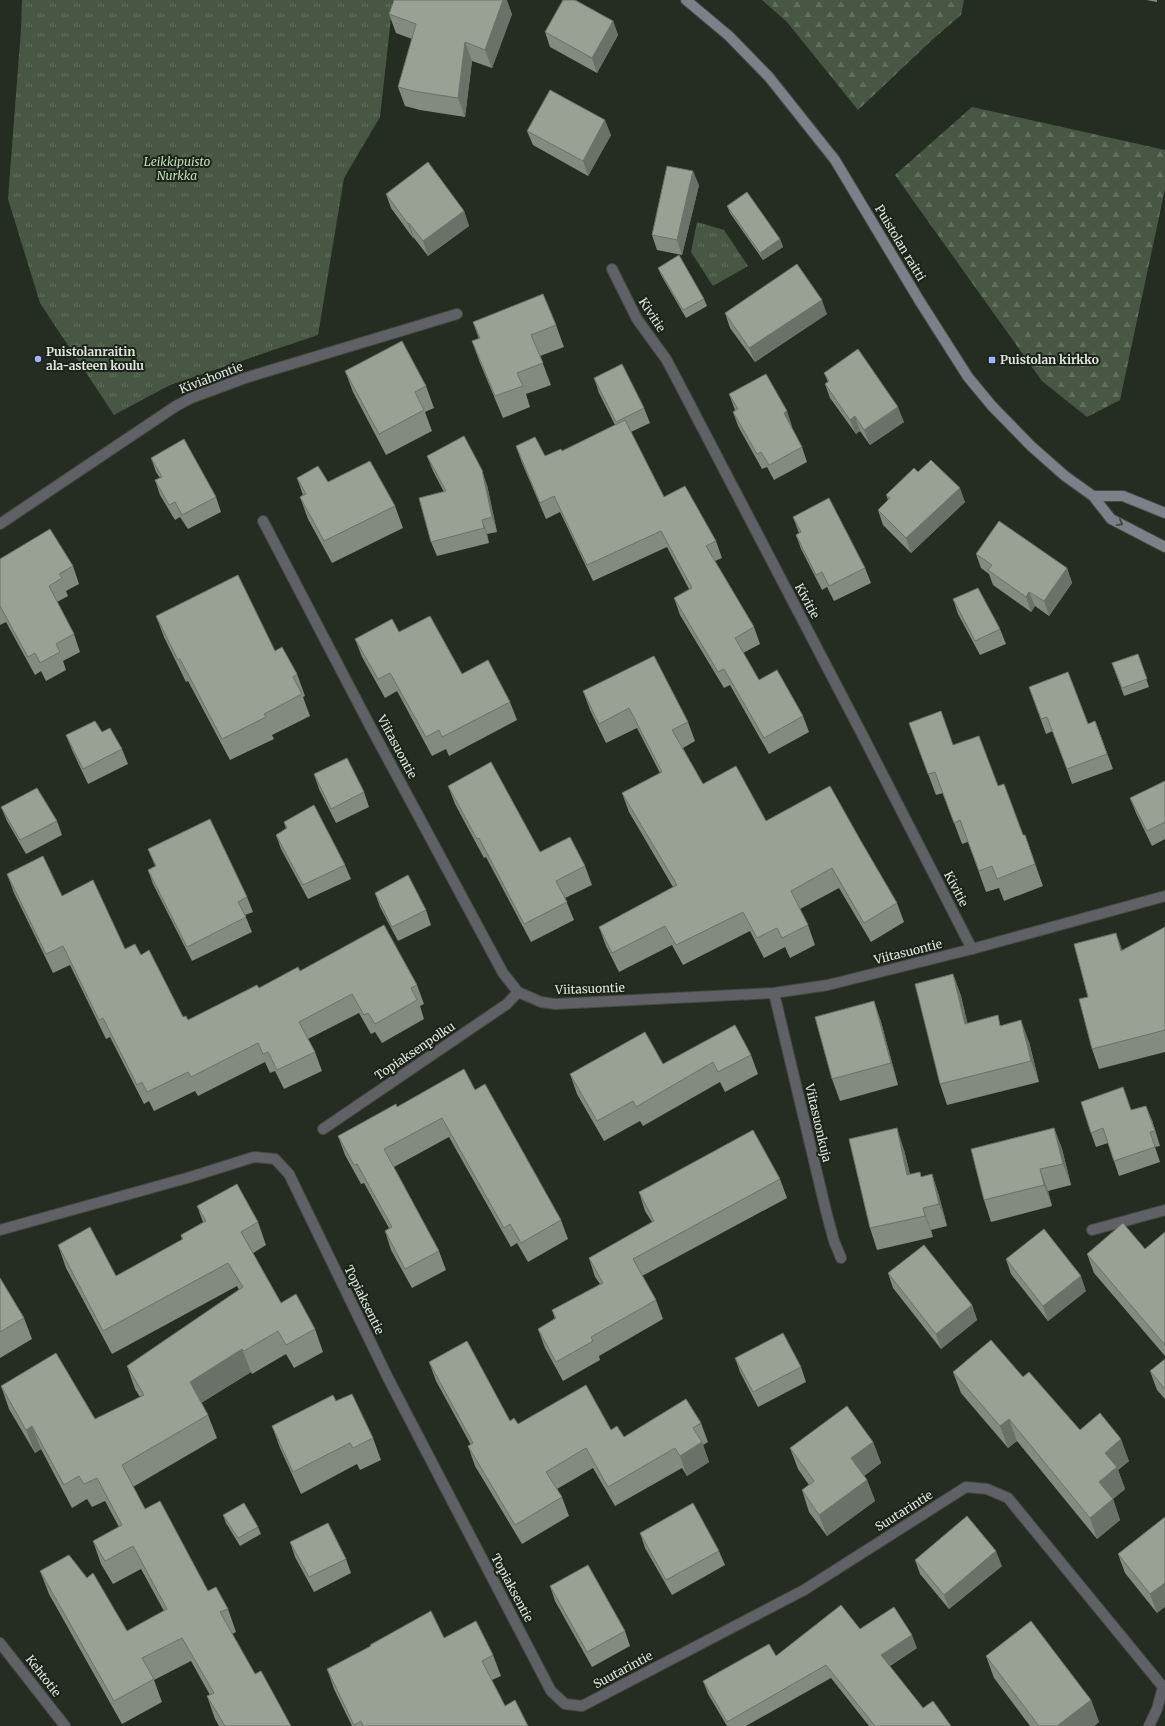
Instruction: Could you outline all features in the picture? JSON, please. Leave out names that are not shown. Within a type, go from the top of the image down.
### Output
[{"type":"main road","name":"Puistolan raitti","points":[[686,0],[729,36],[769,76],[835,160],[919,300],[968,377],[992,406],[1031,446],[1065,476],[1093,496],[1111,519],[1165,547]]},
{"type":"main road","points":[[1093,496],[1123,496],[1165,513]]},
{"type":"street","name":"Kivitie","points":[[612,269],[637,319],[666,359],[673,372],[861,731],[972,949]]},
{"type":"street","name":"Kiviahontie","points":[[0,524],[176,406],[191,398],[245,378],[457,314]]},
{"type":"street","name":"Viitasuontie","points":[[263,521],[369,724],[500,966],[518,992],[541,1002],[555,1004],[774,993],[828,985],[972,949],[1165,896]]},
{"type":"street","name":"Topiaksenpolku","points":[[323,1129],[507,1004],[518,992]]},
{"type":"street","name":"Viitasuonkuja","points":[[774,993],[826,1211],[834,1241],[842,1258]]},
{"type":"street","name":"Topiaksentie","points":[[0,1230],[187,1178],[254,1157],[275,1159],[289,1174],[388,1378],[551,1691],[565,1704]]},
{"type":"street","points":[[1092,1230],[1165,1210]]},
{"type":"street","name":"Suutarintie","points":[[565,1704],[582,1706],[804,1590],[966,1487],[987,1488],[1008,1498],[1162,1687],[1157,1710],[1149,1726]]},
{"type":"street","name":"Kehtotie","points":[[0,1643],[65,1726]]},
{"type":"green space","name":"Leikkipuisto Nurkka","points":[[22,0],[393,0],[380,117],[344,178],[318,335],[170,385],[114,415],[40,303],[8,199]]},
{"type":"green space","points":[[762,0],[964,0],[961,15],[933,39],[858,110],[787,22]]},
{"type":"green space","points":[[972,107],[1165,150],[1165,189],[1120,400],[1087,417],[1042,381],[895,175]]},
{"type":"green space","points":[[697,222],[724,230],[748,266],[713,286],[691,252]]},
{"type":"building","points":[[394,0],[503,0],[485,50],[465,42],[458,98],[413,91],[398,87],[416,24],[389,14]]},
{"type":"building","points":[[563,0],[575,0],[613,21],[592,58],[545,32]]},
{"type":"building","points":[[550,90],[605,120],[583,161],[527,131]]},
{"type":"building","points":[[428,162],[464,211],[423,241],[409,223],[408,224],[386,194]]},
{"type":"building","points":[[667,166],[693,171],[677,240],[652,235]]},
{"type":"building","points":[[747,192],[780,239],[760,253],[727,206]]},
{"type":"building","points":[[679,255],[704,299],[683,310],[658,268]]},
{"type":"building","points":[[797,264],[822,300],[749,348],[725,313]]},
{"type":"building","points":[[543,294],[556,325],[531,335],[543,363],[517,373],[523,386],[495,396],[472,341],[480,338],[473,322]]},
{"type":"building","points":[[402,341],[426,386],[415,392],[424,410],[379,434],[345,371]]},
{"type":"building","points":[[858,349],[898,407],[864,430],[855,416],[850,420],[825,384],[829,381],[824,373]]},
{"type":"building","points":[[622,364],[644,408],[616,422],[594,378]]},
{"type":"building","points":[[766,374],[787,411],[784,413],[802,447],[769,465],[761,452],[757,454],[733,412],[738,409],[729,394]]},
{"type":"building","points":[[625,420],[664,497],[685,486],[716,541],[706,546],[754,627],[735,638],[759,680],[777,670],[803,716],[764,738],[724,669],[718,672],[674,598],[692,588],[661,531],[587,565],[554,496],[540,503],[516,446],[535,437],[545,456],[561,449],[562,451]]},
{"type":"building","points":[[464,436],[482,470],[492,517],[482,520],[484,528],[431,542],[419,498],[446,491],[427,456]]},
{"type":"building","points":[[184,439],[216,497],[182,515],[175,502],[169,505],[155,480],[162,477],[151,458]]},
{"type":"building","points":[[931,460],[960,488],[906,538],[878,510],[890,498],[886,495],[914,468],[918,472]]},
{"type":"building","points":[[370,461],[395,506],[324,541],[300,497],[306,494],[297,478],[318,466],[328,482]]},
{"type":"building","points":[[829,498],[865,568],[829,586],[822,572],[816,575],[796,535],[801,532],[793,517]]},
{"type":"building","points":[[999,521],[1067,568],[1044,601],[1029,592],[1026,597],[988,570],[992,565],[976,554]]},
{"type":"building","points":[[50,529],[73,566],[59,574],[62,578],[49,586],[74,634],[56,644],[60,652],[40,663],[35,653],[28,657],[0,606],[0,559]]},
{"type":"building","points":[[238,575],[275,651],[282,647],[297,674],[293,677],[302,694],[264,714],[266,717],[222,739],[180,659],[178,660],[156,616]]},
{"type":"building","points":[[978,588],[1000,629],[975,641],[953,599]]},
{"type":"building","points":[[430,616],[462,674],[488,660],[510,702],[442,737],[439,730],[426,737],[390,673],[378,679],[355,639],[392,619],[399,632]]},
{"type":"building","points":[[1138,654],[1147,679],[1122,688],[1112,663]]},
{"type":"building","points":[[654,656],[688,722],[672,730],[703,784],[736,766],[766,821],[830,786],[897,903],[864,923],[832,868],[791,891],[808,925],[782,938],[777,928],[757,938],[743,912],[676,945],[665,926],[612,953],[599,927],[677,885],[622,793],[662,772],[629,708],[599,724],[583,691]]},
{"type":"building","points":[[1068,672],[1088,724],[1095,721],[1107,754],[1067,769],[1047,717],[1041,719],[1029,687]]},
{"type":"building","points":[[941,711],[953,745],[979,736],[998,786],[1004,784],[1035,864],[997,879],[992,866],[979,871],[960,820],[954,823],[935,772],[928,774],[909,723]]},
{"type":"building","points":[[95,721],[102,732],[110,728],[122,749],[83,769],[66,735]]},
{"type":"building","points":[[347,758],[364,792],[331,809],[314,774]]},
{"type":"building","points":[[491,762],[540,852],[570,837],[585,866],[556,881],[567,902],[524,924],[479,838],[477,839],[448,786]]},
{"type":"building","points":[[1165,781],[1165,822],[1147,831],[1130,798]]},
{"type":"building","points":[[37,788],[57,821],[20,840],[1,807]]},
{"type":"building","points":[[314,805],[345,865],[303,885],[276,835],[287,828],[284,822]]},
{"type":"building","points":[[210,819],[247,897],[238,902],[246,917],[187,947],[148,870],[156,866],[148,849]]},
{"type":"building","points":[[43,856],[62,896],[93,880],[125,949],[135,944],[141,955],[149,950],[183,1017],[186,1016],[188,1020],[257,985],[259,988],[298,967],[300,971],[384,925],[417,985],[411,988],[417,1000],[375,1024],[368,1013],[364,1015],[352,994],[299,1022],[315,1052],[277,1070],[268,1052],[263,1054],[258,1043],[191,1077],[188,1072],[147,1092],[142,1082],[137,1085],[103,1018],[99,1020],[63,946],[46,954],[7,874]]},
{"type":"building","points":[[408,875],[426,910],[392,927],[375,893]]},
{"type":"building","points":[[1165,927],[1165,1030],[1092,1049],[1079,999],[1088,997],[1074,944],[1116,933],[1121,951]]},
{"type":"building","points":[[953,974],[965,1024],[998,1015],[1000,1026],[1021,1020],[1031,1061],[940,1084],[915,984]]},
{"type":"building","points":[[874,1001],[891,1063],[832,1079],[815,1017]]},
{"type":"building","points":[[735,1025],[751,1055],[718,1072],[713,1062],[636,1107],[633,1101],[597,1121],[570,1074],[645,1032],[663,1064]]},
{"type":"building","points":[[464,1069],[475,1090],[485,1084],[561,1220],[521,1243],[510,1224],[504,1228],[442,1118],[384,1149],[439,1251],[405,1269],[385,1231],[392,1227],[357,1164],[354,1165],[338,1136],[396,1104],[397,1107]]},
{"type":"building","points":[[1123,1087],[1131,1110],[1146,1106],[1155,1131],[1150,1132],[1155,1147],[1114,1161],[1103,1128],[1091,1133],[1081,1102]]},
{"type":"building","points":[[897,1128],[907,1175],[920,1172],[921,1177],[932,1174],[939,1204],[923,1208],[925,1216],[870,1228],[849,1139]]},
{"type":"building","points":[[1054,1128],[1063,1164],[1040,1169],[1044,1185],[984,1200],[971,1149]]},
{"type":"building","points":[[753,1130],[780,1179],[633,1259],[656,1300],[591,1337],[593,1341],[556,1362],[538,1329],[556,1318],[552,1310],[603,1283],[589,1258],[654,1221],[639,1192]]},
{"type":"building","points":[[237,1184],[258,1222],[241,1232],[281,1303],[296,1294],[315,1329],[286,1345],[278,1331],[244,1351],[242,1349],[190,1382],[208,1415],[122,1465],[145,1509],[160,1501],[208,1591],[216,1587],[228,1609],[220,1612],[255,1674],[261,1671],[291,1726],[225,1726],[207,1696],[214,1693],[182,1638],[142,1658],[154,1679],[114,1701],[40,1571],[69,1555],[87,1578],[93,1573],[127,1631],[167,1609],[133,1546],[105,1561],[93,1541],[122,1525],[97,1478],[84,1484],[79,1476],[64,1485],[32,1426],[26,1430],[1,1386],[56,1353],[95,1419],[144,1395],[127,1366],[243,1287],[228,1263],[103,1331],[58,1245],[90,1227],[116,1276],[183,1239],[181,1235],[206,1221],[197,1206]]},
{"type":"building","points":[[1123,1223],[1145,1249],[1165,1232],[1165,1345],[1087,1254]]},
{"type":"building","points":[[1044,1229],[1081,1276],[1043,1306],[1006,1259]]},
{"type":"building","points":[[924,1245],[972,1305],[936,1334],[888,1273]]},
{"type":"building","points":[[0,1278],[24,1318],[0,1332]]},
{"type":"building","points":[[783,1333],[801,1367],[753,1392],[735,1358]]},
{"type":"building","points":[[991,1340],[1023,1377],[1029,1372],[1080,1430],[1100,1413],[1121,1439],[1105,1453],[1117,1467],[1099,1482],[1113,1499],[1090,1518],[1009,1419],[1000,1426],[953,1372]]},
{"type":"building","points":[[467,1341],[510,1421],[514,1418],[518,1424],[586,1385],[611,1430],[617,1426],[624,1437],[686,1399],[701,1423],[693,1428],[702,1442],[680,1456],[675,1448],[608,1487],[586,1448],[546,1472],[562,1497],[515,1525],[468,1446],[473,1443],[429,1362]]},
{"type":"building","points":[[1165,1359],[1165,1389],[1150,1371]]},
{"type":"building","points":[[352,1394],[373,1438],[353,1448],[350,1443],[293,1472],[272,1426],[333,1395],[336,1401]]},
{"type":"building","points":[[847,1406],[873,1442],[851,1458],[867,1480],[819,1515],[802,1490],[814,1481],[790,1448]]},
{"type":"building","points":[[244,1503],[258,1527],[238,1538],[223,1515]]},
{"type":"building","points":[[693,1503],[719,1551],[666,1580],[640,1533]]},
{"type":"building","points":[[967,1516],[996,1551],[944,1595],[915,1560]]},
{"type":"building","points":[[1165,1517],[1165,1583],[1150,1594],[1118,1554]]},
{"type":"building","points":[[328,1523],[346,1559],[309,1577],[290,1542]]},
{"type":"building","points":[[588,1565],[625,1631],[587,1652],[550,1586]]},
{"type":"building","points":[[841,1605],[860,1629],[894,1607],[912,1635],[881,1655],[923,1708],[933,1701],[951,1726],[875,1726],[826,1665],[727,1722],[703,1681],[769,1644],[776,1656]]},
{"type":"building","points":[[431,1611],[444,1638],[476,1621],[493,1655],[482,1661],[505,1706],[515,1700],[528,1726],[363,1726],[361,1721],[354,1725],[327,1669],[371,1646],[370,1645]]},
{"type":"building","points":[[1031,1621],[1091,1700],[1057,1726],[1039,1726],[986,1656]]},
{"type":"place","name":"Puistolanraitin ala-asteen koulu","points":[[38,359]]},
{"type":"place","name":"Puistolan kirkko","points":[[992,360]]}]
